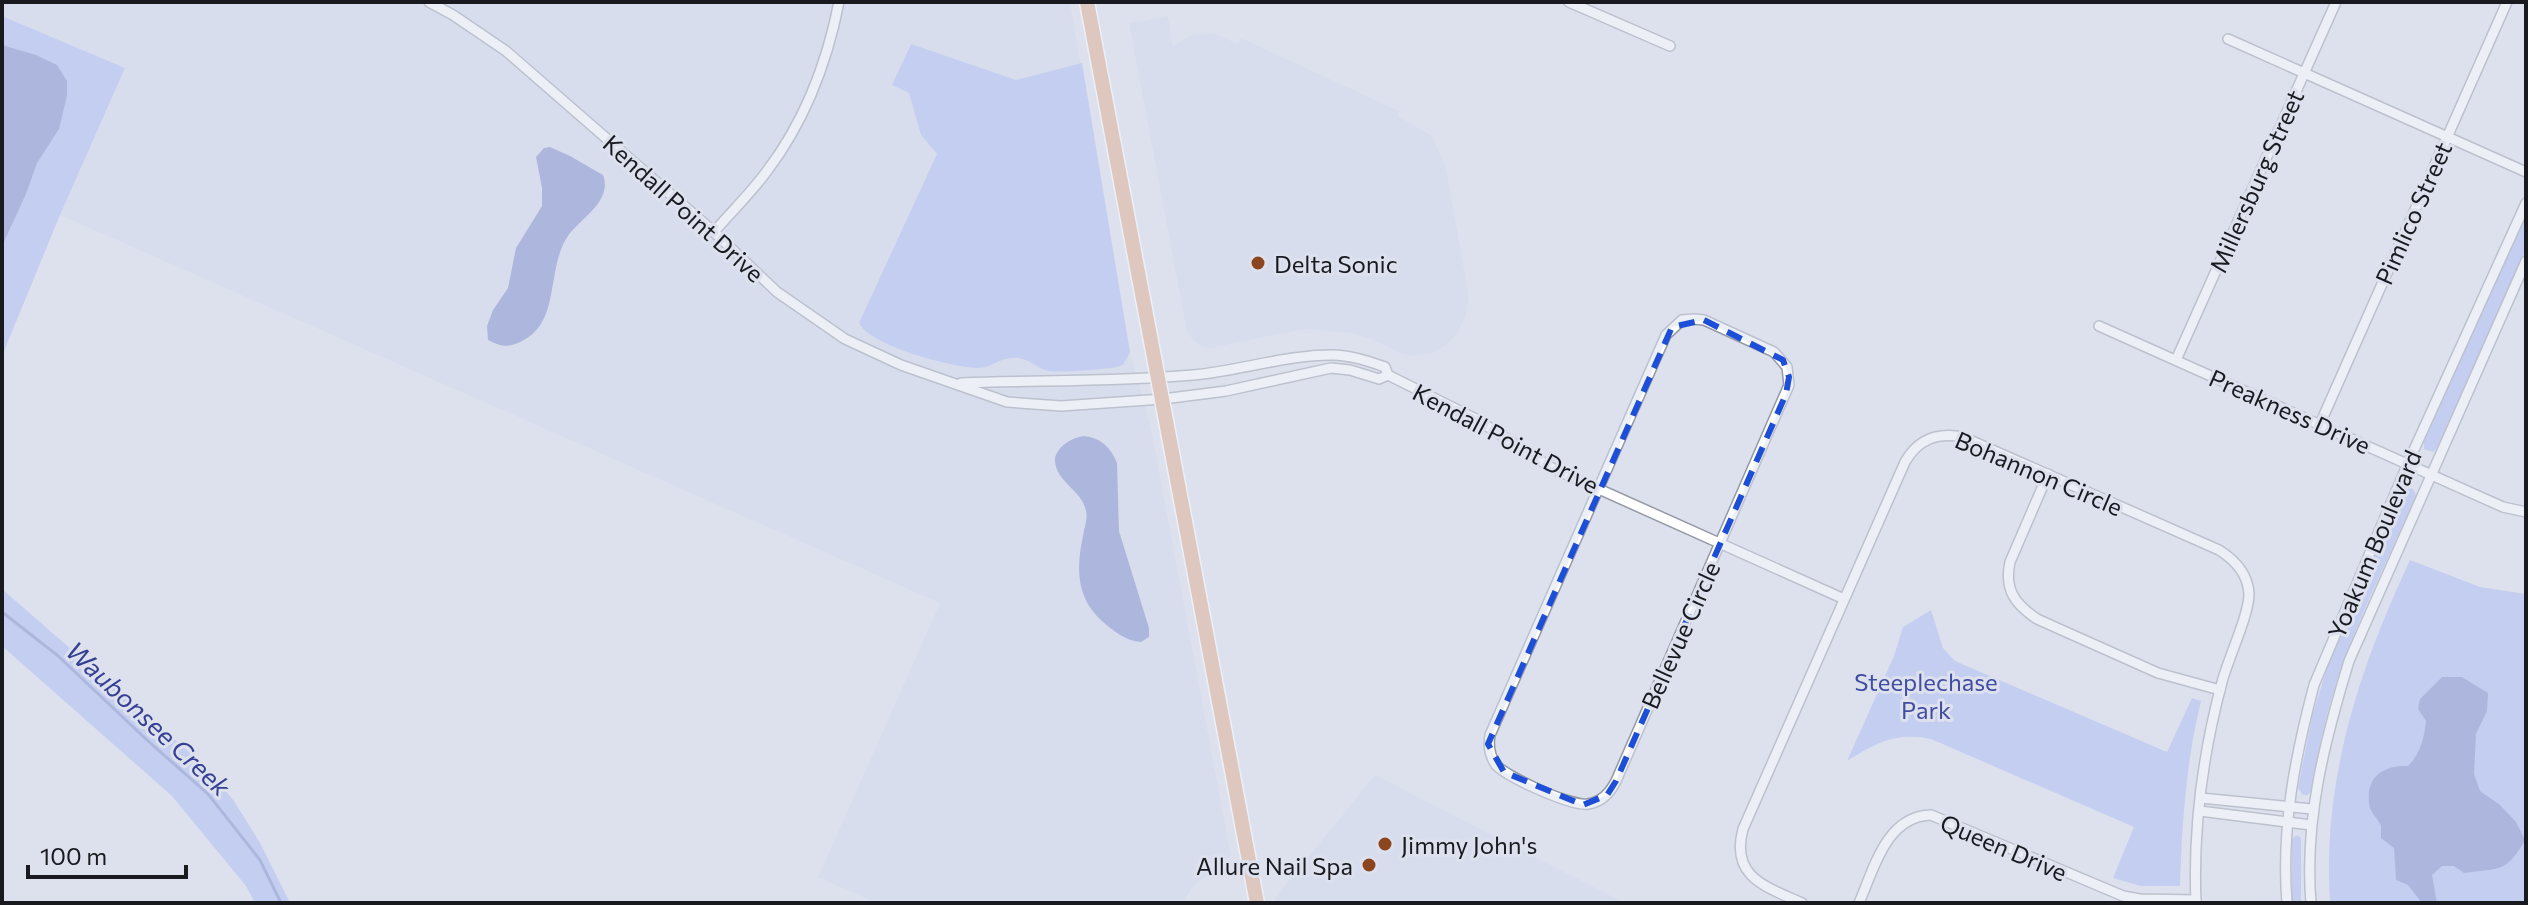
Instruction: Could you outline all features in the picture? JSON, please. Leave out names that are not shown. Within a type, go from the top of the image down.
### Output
[{"type":"main road","points":[[1087,2],[1257,903]]},
{"type":"street","name":"Kendall Point Drive","points":[[429,2],[506,51],[714,232],[777,292],[835,333],[901,365],[1007,402],[1061,406],[1226,391],[1331,368],[1379,379],[1388,375]]},
{"type":"street","points":[[714,232],[767,171],[799,121],[824,64],[839,2]]},
{"type":"street","points":[[1569,2],[1670,46]]},
{"type":"street","name":"Millersburg Street","points":[[2176,360],[2336,2]]},
{"type":"street","name":"Pimlico Street","points":[[2320,424],[2507,2]]},
{"type":"street","points":[[2228,39],[2526,172]]},
{"type":"street","name":"Yoakum Boulevard","points":[[2287,903],[2286,822],[2314,685],[2408,463],[2526,203]]},
{"type":"street","name":"Yoakum Boulevard","points":[[2311,903],[2312,809],[2331,721],[2349,661],[2526,261]]},
{"type":"street","name":"Bellevue Circle","points":[[1682,320],[1704,320],[1774,352],[1783,360],[1789,377],[1786,394],[1612,789],[1589,804],[1575,803],[1504,772],[1491,756],[1488,744],[1493,726],[1598,489],[1666,335],[1682,320]]},
{"type":"street","name":"Preakness Drive","points":[[2099,326],[2503,507],[2526,512]]},
{"type":"street","name":"Kendall Point Drive","points":[[957,383],[1158,378],[1334,355],[1362,359],[1385,367],[1388,375],[1476,419],[1552,468],[1844,599]]},
{"type":"street","name":"Bohannon Circle","points":[[1802,903],[1757,882],[1742,862],[1740,840],[1905,462],[1921,442],[1941,435],[1963,437],[2219,550],[2244,574],[2248,585],[2248,602],[2220,690],[2205,763],[2196,902]]},
{"type":"street","points":[[2048,474],[2009,564],[2008,581],[2020,606],[2037,619],[2158,673],[2220,690]]},
{"type":"street","points":[[2201,798],[2312,809]]},
{"type":"street","points":[[2200,811],[2311,825]]},
{"type":"street","name":"Queen Drive","points":[[1859,903],[1891,834],[1910,819],[1931,815],[2123,896],[2196,902]]},
{"type":"highlighted area","points":[[1704,320],[1783,360],[1789,377],[1786,394],[1616,781],[1607,795],[1583,805],[1504,772],[1488,744],[1672,327]]},
{"type":"shaded area","points":[[2,2],[1070,2],[1130,352],[1150,423],[1231,856],[1193,886],[1183,903],[876,903],[818,877],[940,603],[60,215],[125,68],[2,16]]},
{"type":"shaded area","points":[[1168,16],[1173,46],[1191,35],[1204,33],[1215,34],[1238,44],[1241,38],[1399,111],[1398,116],[1432,136],[1446,167],[1469,298],[1466,315],[1457,334],[1446,345],[1433,353],[1413,356],[1349,333],[1305,329],[1210,348],[1193,340],[1187,332],[1129,23]]},
{"type":"shaded area","points":[[2,45],[57,65],[67,81],[67,96],[59,129],[37,163],[2,246]]},
{"type":"shaded area","points":[[550,147],[603,175],[604,193],[561,249],[543,321],[534,333],[522,341],[509,346],[501,345],[488,340],[487,326],[493,310],[508,288],[516,248],[542,206],[536,157],[544,148]]},
{"type":"shaded area","points":[[1083,436],[1095,438],[1104,444],[1117,463],[1119,531],[1149,628],[1149,637],[1141,642],[1125,638],[1103,622],[1083,593],[1079,560],[1086,511],[1080,498],[1059,474],[1055,459],[1066,443]]},
{"type":"shaded area","points":[[2442,677],[2462,677],[2488,693],[2487,711],[2476,734],[2474,774],[2480,791],[2500,805],[2516,822],[2525,840],[2512,859],[2500,867],[2464,873],[2454,866],[2442,866],[2432,875],[2437,903],[2422,903],[2408,885],[2396,880],[2394,848],[2381,838],[2381,826],[2370,809],[2369,794],[2378,774],[2391,768],[2408,766],[2416,756],[2426,721],[2418,709],[2420,699]]},
{"type":"shaded area","points":[[1375,775],[1625,903],[1275,903],[1275,898]]},
{"type":"green space","points":[[2,16],[125,68],[2,356]]},
{"type":"green space","points":[[911,44],[1016,80],[1082,63],[1130,352],[1123,365],[1051,371],[1026,360],[1012,358],[982,368],[965,367],[894,347],[878,340],[859,323],[937,154],[921,135],[909,93],[892,85]]},
{"type":"green space","points":[[2526,215],[2526,249],[2437,448],[2433,452],[2424,449],[2424,442]]},
{"type":"green space","points":[[2407,488],[2413,489],[2416,495],[2346,654],[2326,719],[2311,791],[2303,795],[2298,788],[2312,717],[2332,651],[2402,493]]},
{"type":"green space","points":[[2410,560],[2480,587],[2526,594],[2526,903],[2330,903],[2332,813],[2348,727],[2375,642]]},
{"type":"green space","points":[[2,589],[204,765],[234,801],[260,843],[290,903],[255,903],[246,886],[172,796],[2,646]]},
{"type":"green space","name":"Steeplechase Park","points":[[1931,610],[1943,648],[1955,661],[2167,752],[2192,698],[2201,701],[2186,793],[2180,886],[2141,886],[2113,878],[2134,827],[1931,739],[1896,738],[1847,761],[1894,656],[1903,627]]},
{"type":"green space","points":[[2297,835],[2301,838],[2301,903],[2292,903],[2292,839]]},
{"type":"waterway","name":"Waubonsee Creek","points":[[2,612],[57,655],[208,794],[260,860],[281,903]]},
{"type":"place","name":"Delta Sonic","points":[[1258,263]]},
{"type":"place","name":"Jimmy John's","points":[[1385,844]]},
{"type":"place","name":"Allure Nail Spa","points":[[1369,865]]}]
